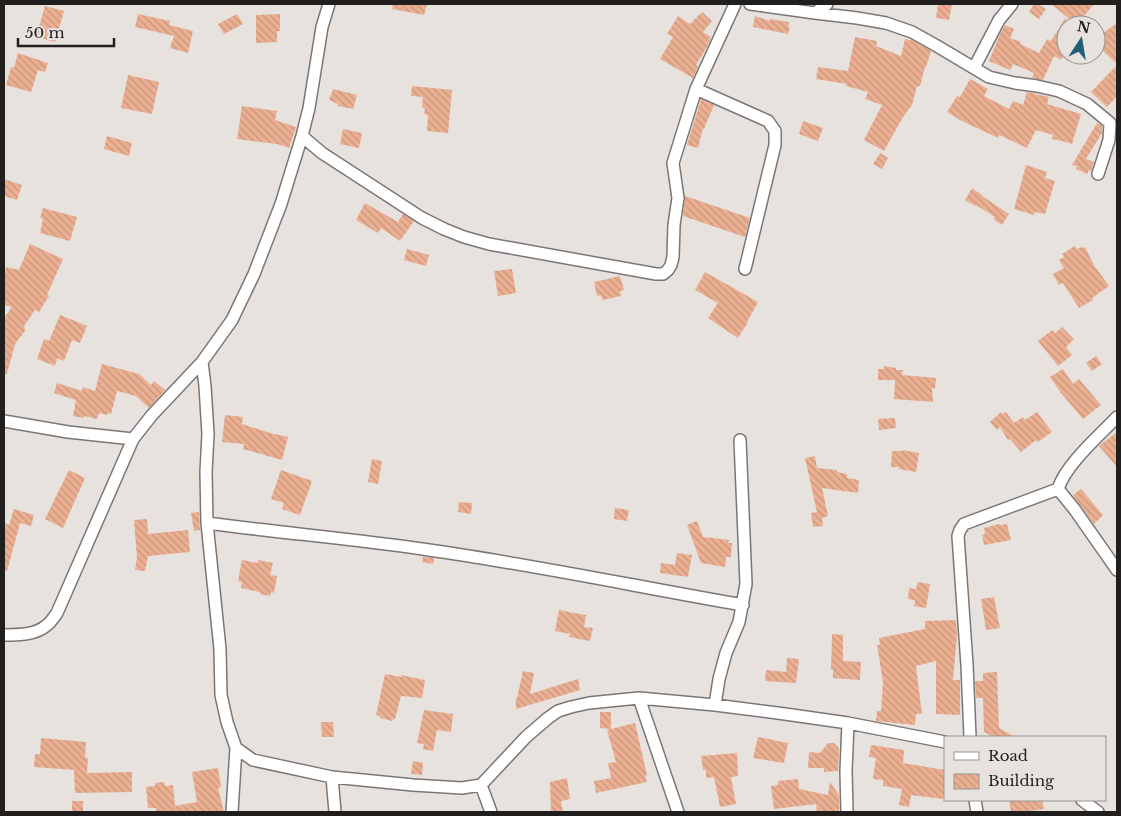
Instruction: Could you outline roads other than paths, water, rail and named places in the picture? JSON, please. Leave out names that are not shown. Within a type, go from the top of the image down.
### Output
[{"type":"street","points":[[4,635],[33,633],[46,626],[57,613],[133,438],[202,362],[232,320],[254,274],[281,204],[302,136],[309,108],[322,27],[329,4]]},
{"type":"street","points":[[302,136],[322,153],[422,218],[457,234],[489,244],[663,274],[671,266],[673,257],[674,225],[678,198],[672,163],[696,89],[735,4]]},
{"type":"street","points":[[750,4],[857,18],[895,26],[912,32],[989,77],[1059,91],[1087,104],[1110,123],[1109,140],[1098,174]]},
{"type":"street","points":[[815,13],[828,4]]},
{"type":"street","points":[[974,68],[999,20],[1012,4]]},
{"type":"street","points":[[696,89],[768,121],[775,131],[775,145],[744,269]]},
{"type":"street","points":[[202,362],[208,434],[206,472],[207,523],[220,649],[221,695],[227,722],[236,748],[232,812]]},
{"type":"street","points":[[1058,489],[1061,480],[1070,466],[1117,417]]},
{"type":"street","points":[[4,421],[68,432],[133,438]]},
{"type":"street","points":[[715,704],[719,678],[726,653],[739,622],[746,584],[740,440]]},
{"type":"street","points":[[1058,489],[1117,570]]},
{"type":"street","points":[[970,736],[959,545],[960,530],[964,524],[1058,489]]},
{"type":"street","points":[[207,523],[429,550],[562,571],[743,605]]},
{"type":"street","points":[[236,748],[253,760],[332,777],[462,788],[481,785],[526,737],[558,711],[589,703],[639,698],[715,704],[848,723],[944,742]]},
{"type":"street","points":[[639,698],[678,812]]},
{"type":"street","points":[[847,812],[848,723]]},
{"type":"street","points":[[332,777],[335,812]]},
{"type":"street","points":[[481,785],[491,812]]},
{"type":"street","points":[[1083,801],[1098,812]]}]
